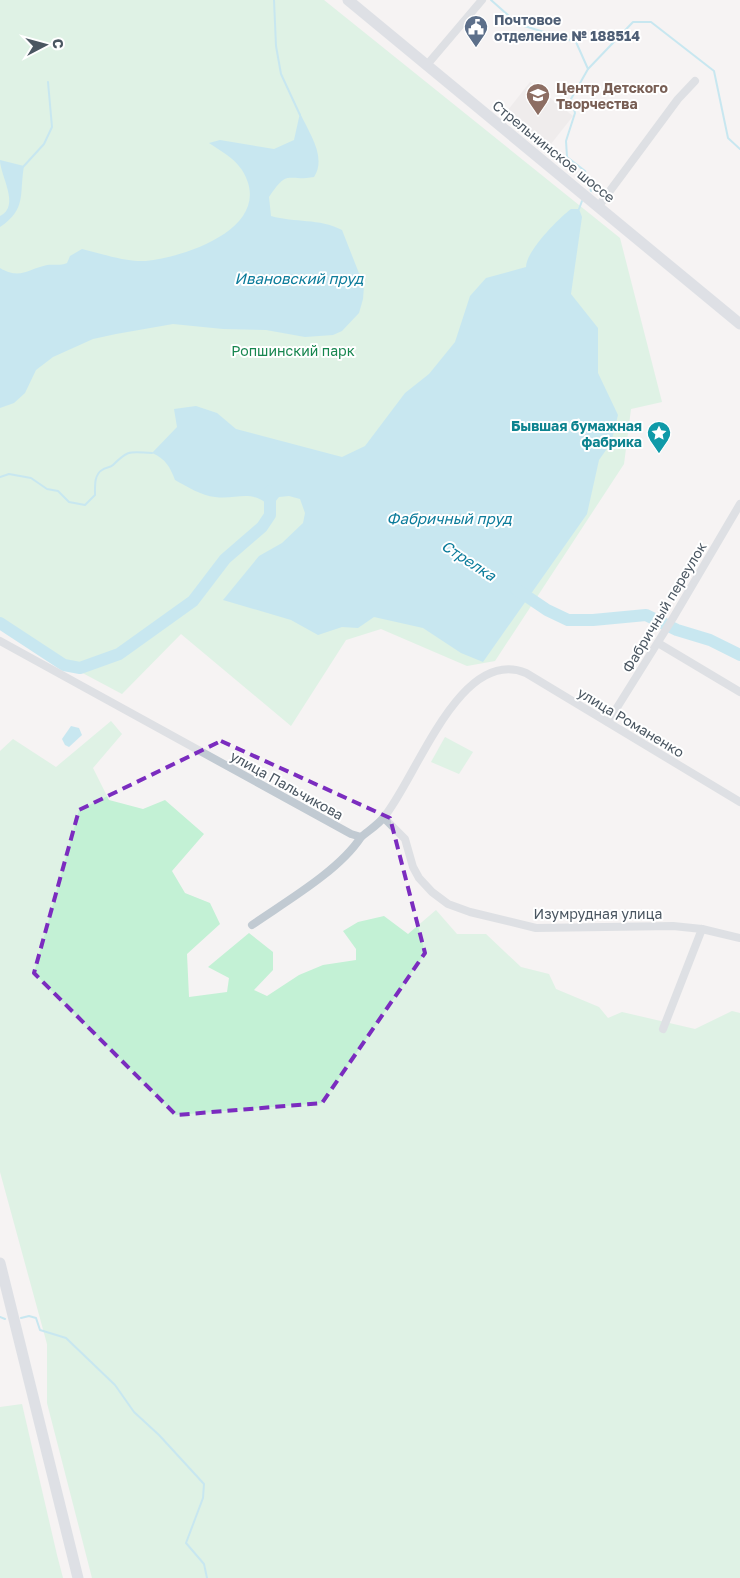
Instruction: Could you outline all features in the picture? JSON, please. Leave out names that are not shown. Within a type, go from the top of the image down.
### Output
[{"type":"main road","name":"Стрельнинское шоссе","points":[[348,0],[740,324]]},
{"type":"main road","points":[[0,1263],[78,1578]]},
{"type":"street","points":[[426,66],[482,0]]},
{"type":"street","points":[[598,207],[678,99],[695,81]]},
{"type":"street","name":"Фабричный переулок","points":[[608,722],[660,640],[740,504]]},
{"type":"street","points":[[732,518],[740,522]]},
{"type":"street","points":[[660,640],[740,692]]},
{"type":"street","name":"улица Пальчикова","points":[[0,641],[351,834],[361,837]]},
{"type":"street","name":"улица Романенко","points":[[384,818],[453,704],[475,682],[494,670],[507,669],[526,673],[740,802]]},
{"type":"street","points":[[252,925],[312,883],[384,818]]},
{"type":"street","name":"Изумрудная улица","points":[[384,818],[405,839],[413,867],[426,885],[448,904],[470,912],[536,928],[674,926],[702,929],[740,938]]},
{"type":"street","points":[[664,1029],[702,929]]},
{"type":"highlighted area","points":[[221,741],[390,818],[425,953],[322,1103],[176,1115],[34,973],[79,810]]},
{"type":"shaded area","name":"Центр Детского Творчества","points":[[530,82],[573,116],[547,149],[504,115]]},
{"type":"green space","name":"Ропшинский парк","points":[[0,0],[324,0],[620,238],[662,402],[631,409],[624,464],[495,661],[467,666],[381,629],[346,640],[291,726],[181,634],[122,694],[0,629]]},
{"type":"green space","points":[[111,721],[122,734],[93,768],[109,800],[143,809],[165,800],[204,834],[172,871],[185,893],[210,903],[220,924],[187,954],[189,997],[227,992],[229,978],[208,967],[249,933],[273,952],[273,970],[254,990],[267,996],[299,975],[323,965],[356,960],[356,949],[343,931],[358,922],[384,916],[408,934],[436,910],[457,934],[486,934],[521,967],[549,974],[556,989],[599,1007],[608,1018],[622,1012],[695,1029],[732,1011],[740,1013],[740,1578],[92,1578],[47,1403],[47,1344],[0,1172],[0,751],[13,739],[56,767]]},
{"type":"green space","points":[[445,737],[473,752],[459,774],[431,762]]},
{"type":"green space","points":[[22,1404],[63,1578],[0,1578],[0,1407]]},
{"type":"water","name":"Ивановский пруд","points":[[300,113],[318,153],[318,169],[314,177],[288,178],[280,182],[269,197],[271,216],[316,222],[342,230],[364,286],[359,313],[342,331],[333,335],[305,337],[266,330],[223,329],[173,324],[93,339],[53,357],[36,370],[25,393],[14,403],[0,408],[0,268],[13,273],[19,273],[47,265],[64,264],[67,263],[70,256],[82,249],[122,259],[146,261],[183,253],[204,245],[222,235],[238,222],[248,207],[250,190],[239,166],[209,143],[220,140],[274,149],[294,140]]},
{"type":"water","points":[[0,160],[24,166],[18,207],[9,220],[0,227],[0,216],[9,205],[9,198]]},
{"type":"water","name":"Фабричный пруд","points":[[571,209],[579,209],[582,217],[571,294],[598,328],[598,373],[618,415],[611,443],[599,460],[587,514],[483,662],[461,653],[423,628],[374,617],[358,628],[342,627],[318,635],[291,620],[223,600],[259,556],[282,543],[303,523],[305,513],[300,499],[289,496],[279,497],[271,507],[264,501],[250,496],[223,498],[205,495],[175,480],[167,464],[152,453],[177,427],[174,409],[196,406],[217,413],[236,429],[342,457],[365,446],[405,393],[429,374],[455,342],[470,296],[486,278],[526,267],[527,260],[537,244],[551,227]]},
{"type":"water","points":[[71,726],[79,728],[82,735],[69,747],[65,745],[62,739]]},
{"type":"waterway","points":[[274,0],[276,46],[281,74],[300,115]]},
{"type":"waterway","points":[[491,0],[518,24],[576,42],[588,69],[633,22],[651,22],[714,71],[728,138],[740,149]]},
{"type":"waterway","points":[[588,69],[571,99],[575,113],[566,141],[567,157],[585,171],[591,191]]},
{"type":"waterway","points":[[23,167],[44,144],[52,127],[48,82]]},
{"type":"waterway","points":[[579,209],[582,201]]},
{"type":"waterway","points":[[0,477],[9,474],[31,478],[47,489],[58,491],[69,502],[85,505],[95,495],[96,478],[99,472],[112,466],[127,454],[139,452],[152,453]]},
{"type":"waterway","name":"Стрелка","points":[[0,623],[64,665],[80,668],[119,654],[193,601],[225,559],[262,527],[270,515],[270,491]]},
{"type":"waterway","name":"Стрелка","points":[[516,589],[547,610],[568,620],[593,620],[646,615],[677,630],[710,640],[740,655]]},
{"type":"waterway","points":[[21,1318],[29,1316],[36,1318],[40,1330],[66,1338],[115,1385],[134,1412],[159,1435],[204,1484],[203,1498],[186,1543],[204,1564],[207,1578]]},
{"type":"waterway","points":[[0,1317],[5,1319]]},
{"type":"place","name":"Почтовое отделение № 188514","points":[[476,48]]},
{"type":"place","name":"Центр Детского Творчества","points":[[538,116]]},
{"type":"place","name":"Бывшая бумажная фабрика","points":[[659,454]]}]
